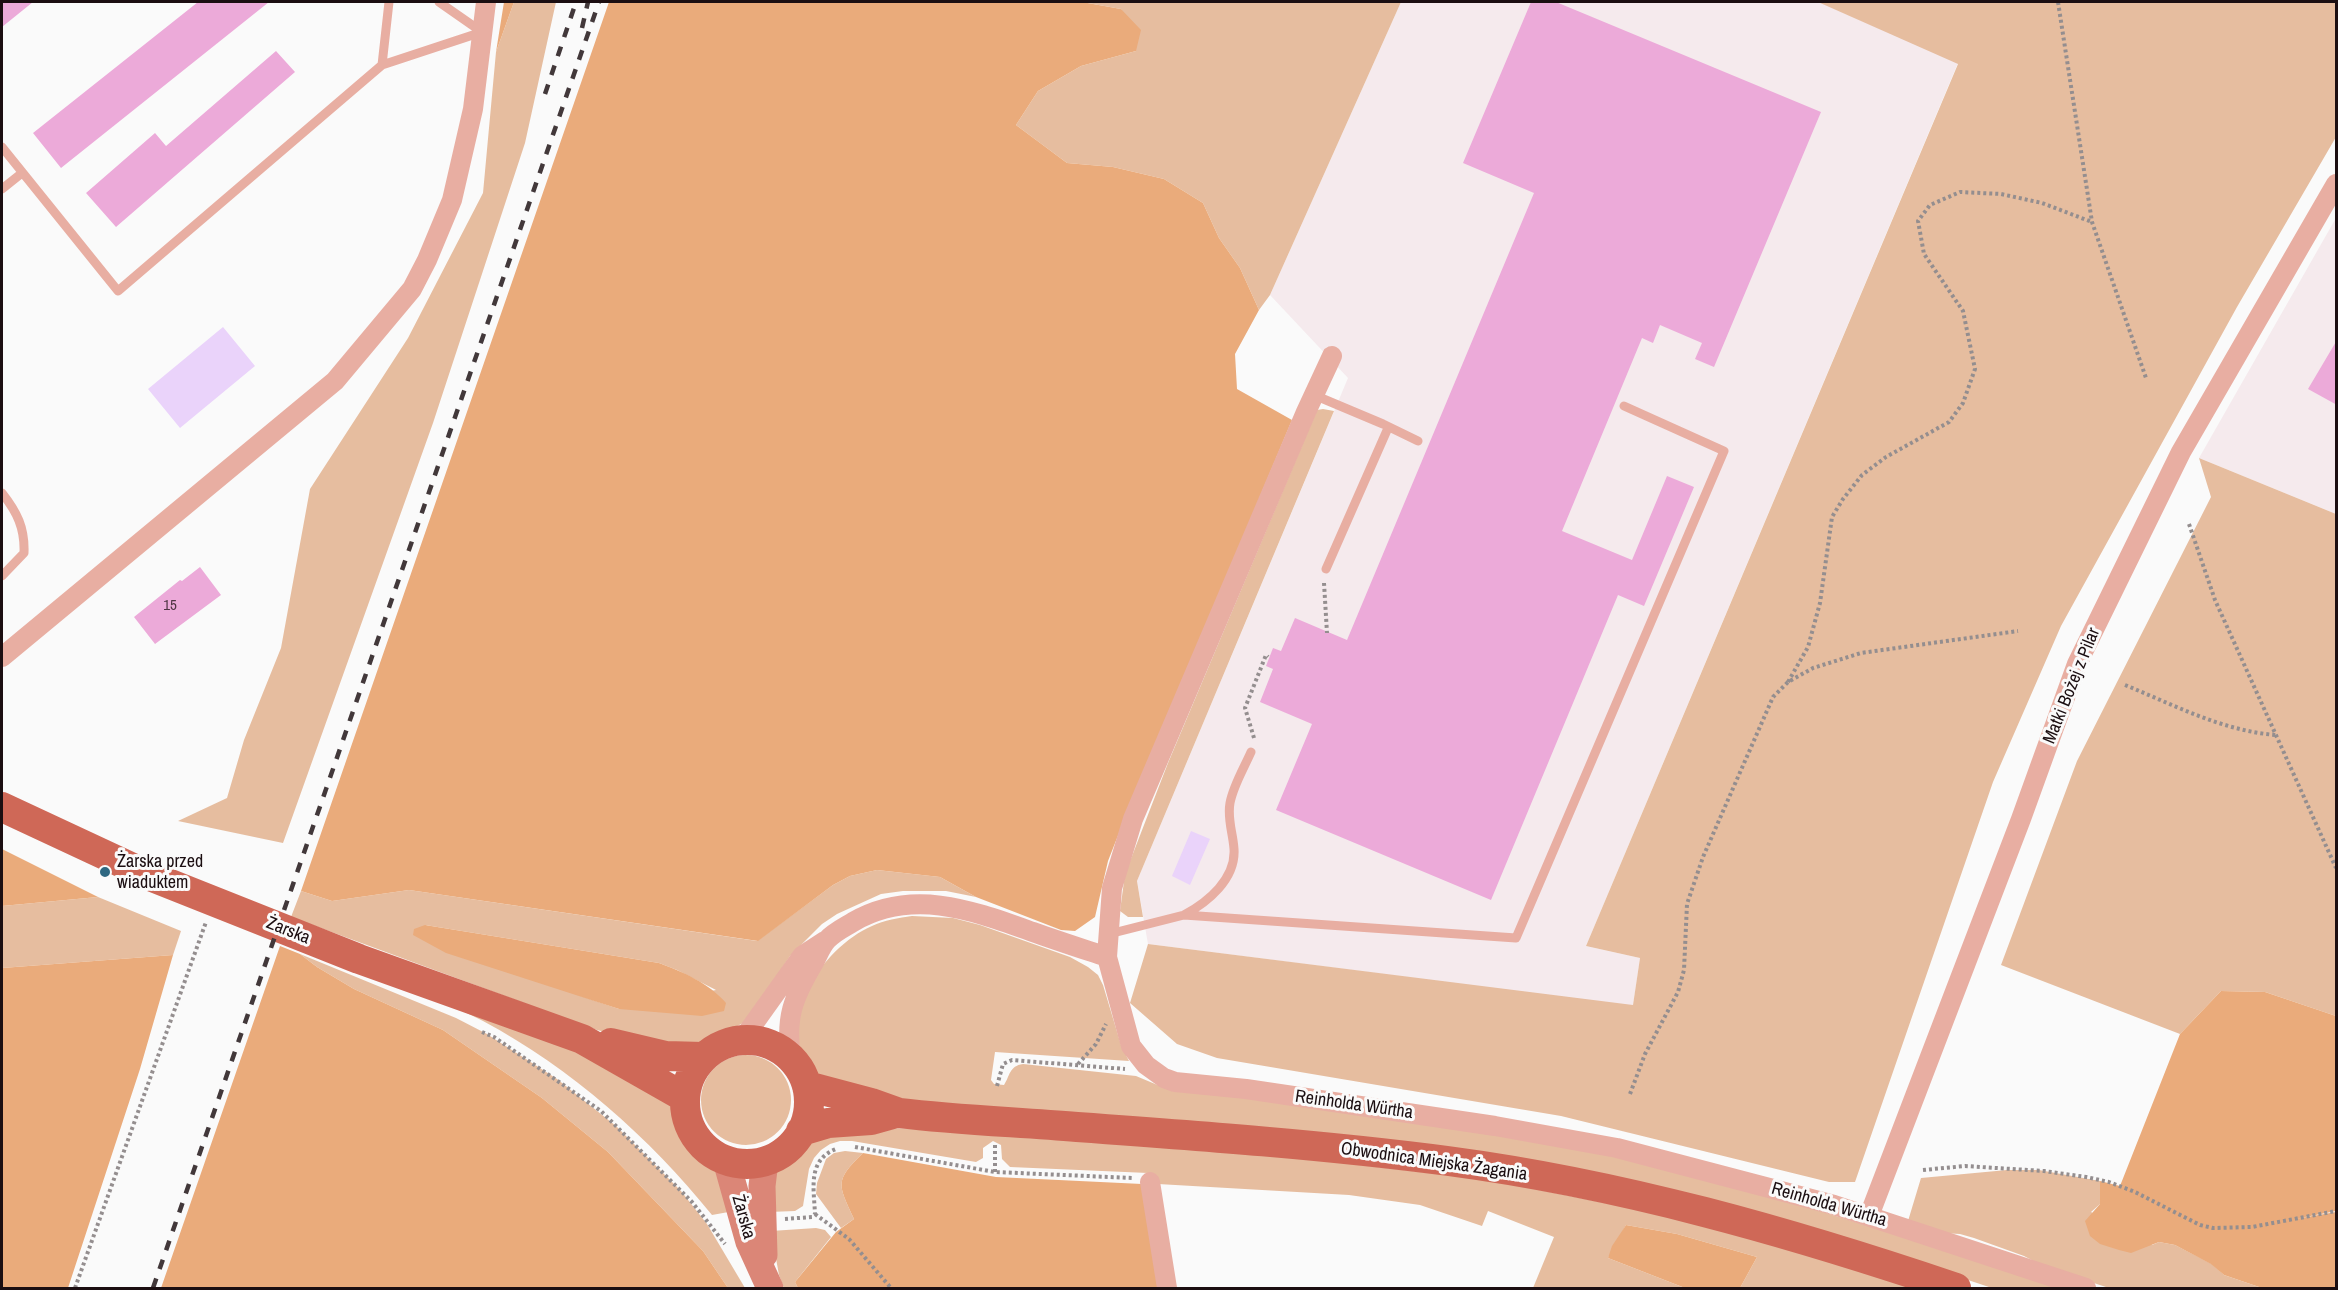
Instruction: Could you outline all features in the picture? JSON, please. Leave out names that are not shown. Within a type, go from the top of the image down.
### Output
[{"type":"main road","name":"Żarska","points":[[2,807],[107,857],[213,901],[359,959],[582,1039],[684,1097]]},
{"type":"main road","name":"Żarska","points":[[582,1039],[614,1043],[666,1056],[703,1057]]},
{"type":"main road","points":[[742,1040],[769,1044],[791,1058],[807,1086],[808,1109],[801,1131],[786,1150],[765,1161],[752,1164],[726,1160],[711,1153],[699,1143],[690,1129],[685,1113],[684,1097],[690,1076],[703,1057],[721,1045],[742,1040]]},
{"type":"main road","name":"Obwodnica Miejska Żagania","points":[[807,1086],[899,1113],[1297,1144],[1508,1170],[1627,1194],[1732,1219],[1869,1259],[1956,1288]]},
{"type":"main road","name":"Obwodnica Miejska Żagania","points":[[801,1131],[828,1123],[871,1120],[899,1113]]},
{"type":"street","points":[[2,657],[335,381],[412,289],[452,200],[473,109],[486,2]]},
{"type":"street","name":"Matki Bożej z Pilar","points":[[1869,1216],[2021,819],[2077,664],[2181,452],[2337,184]]},
{"type":"street","points":[[742,1040],[802,956],[869,913],[894,906],[918,903],[956,906],[1107,957],[1112,888],[1133,819],[1332,356]]},
{"type":"street","points":[[791,1058],[788,1037],[789,1014],[797,991],[827,940]]},
{"type":"street","name":"Reinholda Würtha","points":[[1107,957],[1131,1046],[1146,1065],[1176,1082],[1246,1089],[1484,1125],[1617,1148],[1869,1216],[2086,1288]]},
{"type":"street","name":"Żarska","points":[[726,1160],[749,1242],[766,1280]]},
{"type":"street","name":"Żarska","points":[[765,1161],[762,1186],[766,1280]]},
{"type":"street","points":[[1150,1182],[1167,1288]]},
{"type":"lane","points":[[382,65],[389,2]]},
{"type":"lane","points":[[439,2],[482,32]]},
{"type":"lane","points":[[2,147],[118,291],[382,65],[482,32]]},
{"type":"lane","points":[[2,189],[22,173]]},
{"type":"lane","points":[[1314,395],[1418,441]]},
{"type":"lane","points":[[1184,915],[1516,938],[1724,451],[1624,406]]},
{"type":"lane","points":[[1326,569],[1389,428]]},
{"type":"lane","points":[[2,493],[16,511],[24,536],[24,553],[5,573]]},
{"type":"lane","points":[[2,561],[5,573]]},
{"type":"lane","points":[[1109,934],[1184,915],[1204,904],[1234,866],[1234,849],[1228,818],[1230,802],[1251,752]]},
{"type":"path","points":[[2058,2],[2092,222],[2146,378]]},
{"type":"path","points":[[1630,1094],[1645,1054],[1678,992],[1684,970],[1687,904],[1703,857],[1737,785],[1773,697],[1788,682],[1809,647],[1821,603],[1832,517],[1862,475],[1886,457],[1949,422],[1963,403],[1975,369],[1963,311],[1924,254],[1918,221],[1930,205],[1960,192],[2001,194],[2042,203],[2092,222]]},
{"type":"path","points":[[2189,524],[2215,600],[2337,868]]},
{"type":"path","points":[[1326,569],[1324,581],[1327,633]]},
{"type":"path","points":[[1788,682],[1813,668],[1861,653],[2018,632]]},
{"type":"path","points":[[1251,752],[1254,739],[1245,708],[1266,655],[1268,657]]},
{"type":"path","points":[[2125,685],[2212,721],[2254,734],[2276,735]]},
{"type":"path","points":[[75,1288],[213,901]]},
{"type":"path","points":[[1077,1065],[1096,1044],[1119,998]]},
{"type":"path","points":[[474,1028],[494,1037],[601,1111],[692,1202],[730,1252]]},
{"type":"path","points":[[997,1086],[1001,1068],[1007,1061],[1155,1072]]},
{"type":"path","points":[[994,1143],[995,1172]]},
{"type":"path","points":[[844,1147],[829,1152],[821,1158],[816,1167],[812,1186],[815,1214],[849,1239],[891,1288]]},
{"type":"path","points":[[849,1147],[995,1172],[1147,1179],[1150,1182]]},
{"type":"path","points":[[1923,1170],[1965,1166],[2043,1171],[2086,1177],[2135,1192],[2200,1225],[2213,1228],[2252,1227],[2337,1211]]},
{"type":"path","points":[[780,1219],[812,1217],[815,1214]]},
{"type":"shaded area","points":[[504,2],[514,2],[496,52]]},
{"type":"shaded area","points":[[514,2],[556,2],[525,143],[433,423],[283,843],[178,821],[227,798],[244,740],[281,648],[310,489],[408,338],[483,193],[496,52]]},
{"type":"shaded area","points":[[609,2],[1082,2],[1121,9],[1141,30],[1136,51],[1081,66],[1038,91],[1016,125],[1067,163],[1113,167],[1164,179],[1203,203],[1219,238],[1240,268],[1259,310],[1235,354],[1237,389],[1292,420],[1119,833],[1108,861],[1095,917],[1075,931],[1061,930],[976,897],[940,877],[877,870],[850,876],[833,885],[758,941],[409,890],[332,901],[301,891]]},
{"type":"shaded area","points":[[1082,2],[1401,2],[1270,295],[1259,310],[1240,268],[1219,238],[1203,203],[1164,179],[1113,167],[1067,163],[1016,125],[1038,91],[1081,66],[1136,51],[1121,9]]},
{"type":"shaded area","points":[[1401,2],[1819,2],[1958,63],[1586,946],[1640,958],[1633,1006],[1148,944],[1137,881],[1348,378],[1270,295]]},
{"type":"shaded area","points":[[1818,2],[2336,2],[2336,137],[2237,307],[2061,626],[1993,782],[1855,1182],[1829,1182],[1561,1116],[1217,1058],[1177,1044],[1130,1003],[1148,944],[1633,1005],[1640,958],[1586,946],[1958,64]]},
{"type":"shaded area","points":[[2336,218],[2336,514],[2199,458]]},
{"type":"shaded area","points":[[223,327],[255,366],[180,428],[148,389]]},
{"type":"shaded area","points":[[1317,410],[1334,411],[1137,881],[1143,917],[1128,917],[1120,911],[1125,874],[1168,763]]},
{"type":"shaded area","points":[[2199,458],[2336,514],[2336,1016],[2265,992],[2221,991],[2180,1034],[2001,965],[2077,761],[2211,497]]},
{"type":"shaded area","points":[[1191,831],[1210,839],[1190,885],[1172,876]]},
{"type":"shaded area","points":[[2,849],[98,897],[2,906]]},
{"type":"shaded area","points":[[877,870],[940,877],[976,897],[946,891],[903,891],[881,894],[837,914],[822,924],[790,956],[747,1021],[700,1045],[628,1038],[597,1030],[291,917],[301,891],[332,901],[409,890],[757,941],[833,885],[850,876]],"holes":[[[425,925],[659,963],[716,990],[619,1009],[534,980]]]},
{"type":"shaded area","points":[[98,897],[181,931],[173,955],[2,968],[2,906]]},
{"type":"shaded area","points":[[912,916],[953,918],[980,925],[1070,957],[1098,975],[1103,985],[1121,1045],[1129,1061],[995,1052],[991,1080],[994,1084],[1004,1085],[1012,1069],[1023,1064],[1136,1076],[1167,1089],[1224,1094],[1558,1143],[1743,1187],[2067,1288],[1992,1288],[1743,1211],[902,1101],[814,1075],[802,1055],[798,1034],[800,1012],[808,990],[820,970],[835,952],[853,937],[881,922]]},
{"type":"shaded area","points":[[425,925],[659,963],[704,984],[726,1003],[724,1011],[702,1016],[619,1009],[446,953],[413,935],[414,929]]},
{"type":"shaded area","points":[[280,946],[300,954],[354,989],[443,1030],[542,1098],[608,1152],[703,1251],[728,1288],[161,1288]]},
{"type":"shaded area","points":[[300,954],[456,1018],[487,1034],[557,1079],[616,1126],[681,1191],[707,1224],[745,1288],[728,1288],[703,1251],[608,1152],[542,1098],[443,1030],[354,989]]},
{"type":"shaded area","points":[[173,955],[140,1069],[68,1288],[2,1288],[2,968]]},
{"type":"shaded area","points":[[2221,991],[2265,992],[2336,1016],[2336,1211],[2295,1219],[2336,1212],[2336,1288],[2262,1288],[2224,1275],[2211,1264],[2175,1245],[2159,1242],[2131,1253],[2100,1244],[2090,1236],[2085,1221],[2100,1204],[2100,1181],[2120,1186],[2180,1034]]},
{"type":"shaded area","points":[[429,996],[586,1052],[675,1107],[680,1127],[690,1145],[717,1167],[734,1211],[712,1215],[688,1186],[636,1132],[578,1083],[516,1040],[477,1018]]},
{"type":"shaded area","points":[[746,1055],[763,1059],[778,1068],[787,1083],[791,1100],[787,1117],[778,1132],[763,1141],[746,1145],[729,1141],[714,1132],[705,1117],[701,1100],[705,1083],[714,1068],[729,1059]]},
{"type":"shaded area","points":[[876,1128],[949,1129],[1239,1151],[1490,1180],[1680,1218],[1924,1288],[1740,1288],[1757,1257],[1677,1234],[1626,1225],[1608,1258],[1685,1288],[1533,1288],[1554,1237],[1488,1211],[1482,1226],[1420,1205],[1349,1195],[1158,1184],[1148,1173],[1010,1167],[1002,1159],[1001,1145],[993,1141],[983,1148],[983,1158],[976,1162],[852,1141],[830,1144],[814,1158],[809,1169],[803,1206],[795,1211],[769,1212],[776,1170],[805,1141]]},
{"type":"shaded area","points":[[845,1151],[863,1153],[843,1177],[842,1190],[854,1219],[841,1228],[816,1194],[817,1183],[826,1159],[834,1153]]},
{"type":"shaded area","points":[[863,1153],[996,1177],[1142,1184],[1158,1288],[798,1288],[795,1282],[836,1232],[854,1219],[842,1190],[842,1183],[847,1170]]},
{"type":"shaded area","points":[[2007,1170],[2039,1170],[2100,1181],[2100,1204],[2091,1212],[2152,1245],[2159,1242],[2175,1245],[2212,1264],[2224,1275],[2262,1288],[2109,1288],[2045,1267],[2024,1256],[1974,1238],[1942,1233],[1908,1221],[1921,1178]]},
{"type":"shaded area","points":[[1626,1225],[1677,1234],[1757,1257],[1740,1288],[1685,1288],[1608,1258],[1612,1246]]},
{"type":"shaded area","points":[[816,1228],[825,1230],[831,1237],[795,1282],[798,1288],[784,1288],[779,1275],[771,1231]]},
{"type":"building","points":[[2,2],[33,2],[2,27]]},
{"type":"building","points":[[198,2],[269,2],[61,168],[33,133]]},
{"type":"building","points":[[1531,2],[1556,2],[1821,112],[1714,367],[1695,359],[1702,343],[1660,325],[1653,343],[1642,338],[1562,531],[1632,560],[1667,476],[1694,487],[1644,606],[1618,595],[1491,900],[1276,810],[1312,724],[1260,702],[1273,669],[1266,666],[1273,648],[1281,651],[1295,618],[1347,640],[1534,193],[1463,163]]},
{"type":"building","points":[[276,51],[295,72],[116,227],[86,193],[155,133],[166,146]]},
{"type":"building","points":[[2337,340],[2337,405],[2308,389]]},
{"type":"building","points":[[200,567],[221,595],[155,644],[134,617]]},
{"type":"railway","points":[[545,94],[576,2]]},
{"type":"railway","points":[[582,28],[588,2]]},
{"type":"railway","points":[[153,1288],[599,2]]},
{"type":"place","name":"Żarska przed wiaduktem","points":[[105,872]]}]
